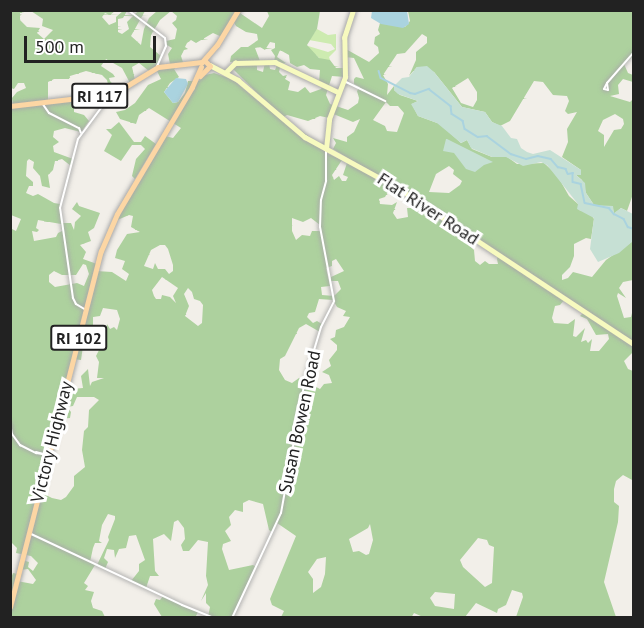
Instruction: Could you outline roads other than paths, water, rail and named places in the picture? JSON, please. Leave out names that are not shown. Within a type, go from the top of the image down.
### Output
[{"type":"main road","points":[[326,149],[329,119],[344,81],[345,34],[353,10]]},
{"type":"main road","name":"Victory Highway","points":[[10,607],[101,251],[113,222],[238,11]]},
{"type":"main road","points":[[205,66],[226,72],[234,63],[277,62],[338,92]]},
{"type":"main road","name":"RI 117","points":[[10,106],[105,95],[125,87],[158,67],[182,63],[205,66]]},
{"type":"main road","name":"Flat River Road","points":[[226,72],[292,128],[398,188],[633,344]]},
{"type":"street","points":[[128,10],[165,38],[166,45],[158,67]]},
{"type":"street","points":[[607,83],[633,52]]},
{"type":"street","points":[[344,81],[385,101]]},
{"type":"street","points":[[86,310],[74,301],[60,208],[81,133],[104,104],[105,95]]},
{"type":"street","points":[[42,103],[49,112],[79,129],[81,133]]},
{"type":"street","name":"Susan Bowen Road","points":[[232,618],[281,513],[304,384],[321,327],[334,301],[321,227],[321,200],[326,181],[326,149]]},
{"type":"street","points":[[10,423],[13,436],[24,447],[48,455]]},
{"type":"street","points":[[29,533],[182,605],[215,618]]},
{"type":"water","points":[[372,11],[407,11],[409,24],[403,28],[381,24],[371,18]]},
{"type":"water","points":[[176,78],[186,79],[188,84],[178,102],[173,103],[164,92]]},
{"type":"waterway","points":[[379,71],[381,78],[410,93],[415,94],[429,89],[451,106],[452,114],[463,121],[465,129],[478,137],[487,136],[511,154],[526,159],[538,156],[551,159],[558,167],[566,169],[568,174],[573,173],[573,182],[581,184],[585,203],[609,208],[614,214],[624,219],[628,227],[634,229]]}]
